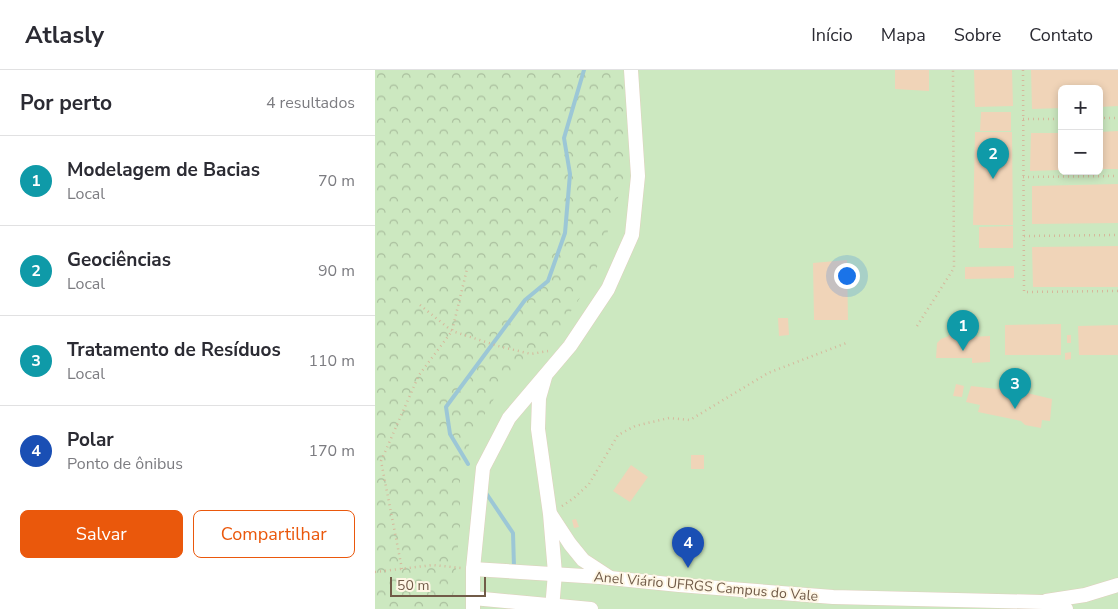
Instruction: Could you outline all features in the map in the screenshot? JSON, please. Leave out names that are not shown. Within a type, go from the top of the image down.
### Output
[{"type":"street","points":[[591,609],[473,604],[473,569],[483,468],[509,418],[570,346],[607,289],[632,235],[638,176],[631,70]]},
{"type":"street","points":[[547,372],[539,398],[538,429],[550,514],[555,573],[552,607]]},
{"type":"street","points":[[550,514],[569,544],[583,560],[610,577]]},
{"type":"street","name":"Anel Viário UFRGS Campus do Vale","points":[[473,569],[610,577],[679,585],[833,597],[1043,602],[1066,609]]},
{"type":"street","points":[[1043,602],[1085,595],[1118,585]]},
{"type":"path","points":[[917,326],[954,268],[953,70]]},
{"type":"path","points":[[1023,70],[1024,292],[1118,291]]},
{"type":"path","points":[[1103,118],[1118,118]]},
{"type":"path","points":[[1023,119],[1058,119]]},
{"type":"path","points":[[1023,177],[1118,176]]},
{"type":"path","points":[[1024,236],[1118,234]]},
{"type":"path","points":[[402,569],[381,461],[419,375],[452,331],[467,269]]},
{"type":"path","points":[[420,305],[452,331],[498,346],[531,354],[570,346]]},
{"type":"path","points":[[550,514],[574,498],[589,484],[618,435],[635,426],[669,418],[690,420],[768,373],[849,342]]},
{"type":"path","points":[[375,572],[433,565],[473,569]]},
{"type":"green space","points":[[375,70],[1118,70],[1118,609],[375,609]]},
{"type":"green space","points":[[375,70],[625,70],[624,178],[594,277],[559,329],[501,387],[471,437],[460,478],[460,526],[452,609],[375,609]]},
{"type":"building","points":[[895,70],[929,70],[929,91],[895,89]]},
{"type":"building","points":[[974,70],[1012,70],[1013,106],[975,107]]},
{"type":"building","points":[[1031,70],[1118,70],[1118,106],[1103,107],[1103,85],[1058,85],[1058,108],[1032,109]]},
{"type":"building","points":[[981,112],[1011,112],[1011,131],[980,131]]},
{"type":"building","points":[[1118,131],[1118,169],[1103,169],[1103,132]]},
{"type":"building","points":[[975,132],[1012,132],[1013,225],[973,225]]},
{"type":"building","points":[[1031,133],[1058,133],[1058,170],[1030,171]]},
{"type":"building","points":[[1118,184],[1118,223],[1032,224],[1032,186]]},
{"type":"building","points":[[1013,226],[1013,248],[979,248],[979,227]]},
{"type":"building","points":[[1118,246],[1118,287],[1033,287],[1032,247]]},
{"type":"building","points":[[847,260],[848,320],[814,320],[813,263]]},
{"type":"building","points":[[1014,266],[1014,278],[965,279],[965,267]]},
{"type":"building","points":[[778,318],[788,318],[789,335],[779,336]]},
{"type":"building","points":[[1061,324],[1061,355],[1005,355],[1005,325]]},
{"type":"building","points":[[1118,325],[1118,355],[1079,355],[1078,326]]},
{"type":"building","points":[[969,330],[969,337],[990,336],[990,362],[972,363],[972,358],[936,358],[937,343],[949,336],[949,331]]},
{"type":"building","points":[[1067,335],[1071,335],[1071,343],[1067,343]]},
{"type":"building","points":[[1071,352],[1071,359],[1065,360],[1065,353]]},
{"type":"building","points":[[956,384],[964,386],[962,397],[953,396]]},
{"type":"building","points":[[971,386],[1023,392],[1052,399],[1050,421],[1042,420],[1041,428],[1025,425],[1021,421],[978,412],[980,405],[966,402]]},
{"type":"building","points":[[691,455],[704,455],[704,469],[691,469]]},
{"type":"building","points":[[631,465],[648,477],[630,502],[613,491]]},
{"type":"building","points":[[576,519],[579,527],[574,528],[572,520]]},
{"type":"waterway","points":[[468,464],[450,434],[446,407],[525,300],[548,281],[565,233],[570,174],[564,138],[584,70]]},
{"type":"waterway","points":[[486,493],[513,533],[514,567]]},
{"type":"place","name":"Geociências","points":[[993,179]]},
{"type":"place","name":"Modelagem de Bacias","points":[[963,351]]},
{"type":"place","name":"Tratamento de Resíduos","points":[[1015,409]]},
{"type":"place","name":"Polar","points":[[688,568]]}]
